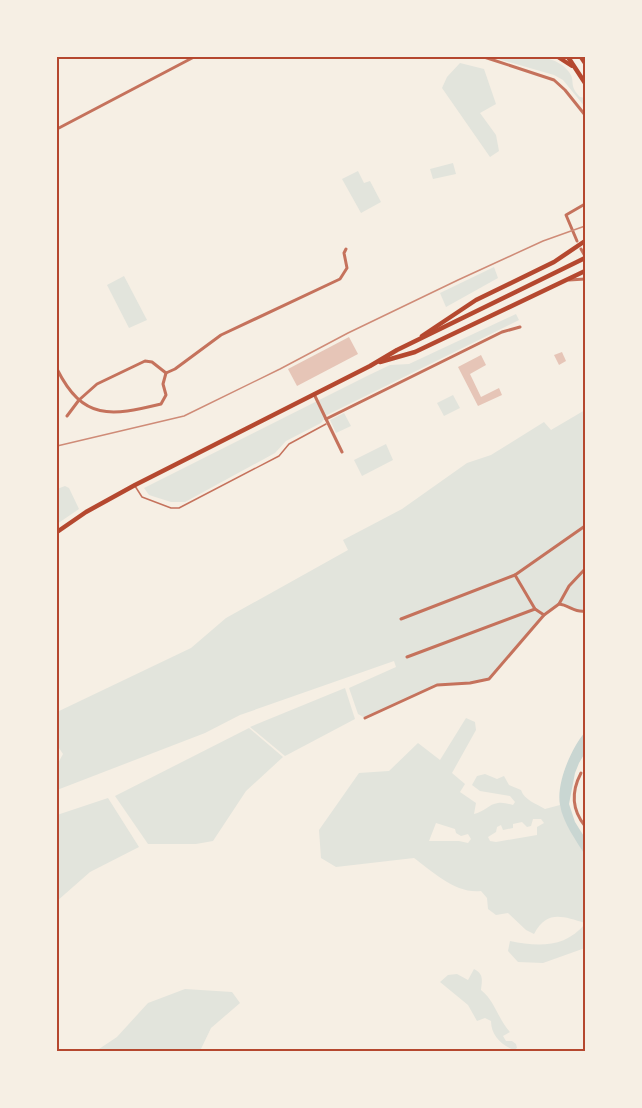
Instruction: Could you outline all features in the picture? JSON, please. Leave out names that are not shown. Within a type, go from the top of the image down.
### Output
[{"type":"main road","points":[[558,57],[571,64],[579,73]]},
{"type":"main road","points":[[568,57],[585,83]]},
{"type":"main road","points":[[581,57],[585,63]]},
{"type":"main road","points":[[415,341],[476,300],[554,262],[585,241]]},
{"type":"main road","points":[[57,532],[135,485],[415,341],[585,257]]},
{"type":"main road","points":[[372,365],[415,352],[585,271]]},
{"type":"street","points":[[57,129],[194,57]]},
{"type":"street","points":[[484,57],[554,80],[585,115]]},
{"type":"street","points":[[577,241],[567,215],[585,204]]},
{"type":"street","points":[[57,369],[80,400],[97,411],[130,411],[161,404],[166,395],[163,384],[166,373],[221,335],[340,279],[347,268],[344,253],[346,249]]},
{"type":"street","points":[[581,249],[585,257]]},
{"type":"street","points":[[564,280],[585,279]]},
{"type":"street","points":[[326,421],[502,332],[520,327]]},
{"type":"street","points":[[67,416],[97,384],[145,361],[152,362],[166,373]]},
{"type":"street","points":[[314,394],[342,452]]},
{"type":"street","points":[[401,619],[515,575],[585,526]]},
{"type":"street","points":[[365,718],[438,685],[489,679],[543,615],[559,604],[569,586],[585,570]]},
{"type":"street","points":[[515,575],[535,609],[543,615]]},
{"type":"street","points":[[559,604],[567,605],[573,610],[585,611]]},
{"type":"street","points":[[407,657],[535,609]]},
{"type":"street","points":[[581,773],[576,783],[573,800],[578,819],[585,826]]},
{"type":"lane","points":[[135,485],[141,497],[179,508],[279,456],[289,444],[326,421]]},
{"type":"shaded area","points":[[533,56],[553,60],[569,72],[576,93],[585,98],[585,107],[563,80],[554,75],[491,57]]},
{"type":"shaded area","points":[[460,63],[484,69],[496,104],[480,113],[496,135],[499,151],[490,157],[442,88],[447,77]]},
{"type":"shaded area","points":[[453,163],[456,174],[433,179],[430,169]]},
{"type":"shaded area","points":[[358,171],[364,183],[370,181],[381,202],[361,213],[342,179]]},
{"type":"shaded area","points":[[494,267],[498,278],[446,307],[440,293]]},
{"type":"shaded area","points":[[124,276],[147,320],[129,328],[107,285]]},
{"type":"shaded area","points":[[516,314],[519,320],[327,415],[321,423],[286,441],[275,453],[185,502],[171,502],[149,495],[144,488],[390,365],[409,364]]},
{"type":"shaded area","points":[[453,395],[460,408],[444,416],[437,403]]},
{"type":"shaded area","points":[[585,410],[585,611],[581,612],[559,604],[544,615],[489,679],[437,685],[365,718],[358,714],[349,688],[396,667],[394,661],[240,715],[205,733],[57,790],[57,765],[63,754],[57,745],[57,712],[191,648],[226,618],[348,550],[343,540],[402,509],[467,463],[491,455],[544,422],[551,430]]},
{"type":"shaded area","points":[[344,413],[351,426],[336,433],[330,420]]},
{"type":"shaded area","points":[[386,444],[393,460],[362,476],[354,460]]},
{"type":"shaded area","points":[[65,486],[69,488],[79,509],[57,524],[57,489]]},
{"type":"shaded area","points":[[345,688],[355,719],[285,756],[250,727]]},
{"type":"shaded area","points":[[466,718],[475,722],[476,730],[452,773],[465,784],[460,792],[476,803],[474,814],[495,804],[513,805],[515,802],[510,796],[480,791],[472,785],[477,776],[485,774],[497,779],[504,776],[509,785],[521,790],[528,799],[545,809],[560,805],[585,855],[585,923],[562,917],[550,918],[539,926],[534,934],[526,930],[508,913],[496,915],[488,909],[487,898],[481,891],[454,886],[414,858],[336,867],[321,858],[319,830],[359,773],[389,771],[418,743],[440,760]],"holes":[[[533,819],[541,819],[544,823],[537,827],[537,835],[496,842],[490,841],[488,837],[501,825],[503,830],[513,828],[513,824],[522,822],[527,827],[531,826]],[[436,823],[455,829],[456,833],[461,836],[468,834],[471,839],[468,843],[429,841]]]},
{"type":"shaded area","points":[[249,728],[283,757],[246,791],[213,841],[196,844],[148,844],[115,796]]},
{"type":"shaded area","points":[[585,732],[585,753],[575,773],[569,804],[575,822],[585,838],[585,855],[564,818],[559,796],[566,767]]},
{"type":"shaded area","points":[[108,798],[139,847],[90,872],[57,901],[57,815]]},
{"type":"shaded area","points":[[585,924],[585,948],[543,963],[518,962],[508,951],[510,941],[541,945],[560,942],[569,938]]},
{"type":"shaded area","points":[[474,969],[481,975],[481,990],[490,999],[510,1032],[503,1036],[506,1041],[516,1044],[517,1048],[514,1050],[498,1039],[491,1026],[491,1021],[485,1018],[477,1021],[468,1005],[440,982],[448,975],[457,974],[468,980]]},
{"type":"shaded area","points":[[185,989],[232,992],[240,1003],[211,1028],[200,1051],[96,1051],[117,1037],[148,1003]]},
{"type":"building","points":[[349,337],[358,354],[297,386],[288,369]]},
{"type":"building","points":[[562,352],[566,361],[559,365],[554,355]]},
{"type":"building","points":[[481,355],[486,365],[470,374],[481,397],[499,388],[502,395],[478,406],[458,367]]},
{"type":"railway","points":[[57,446],[184,416],[458,280],[543,241],[585,226]]}]
